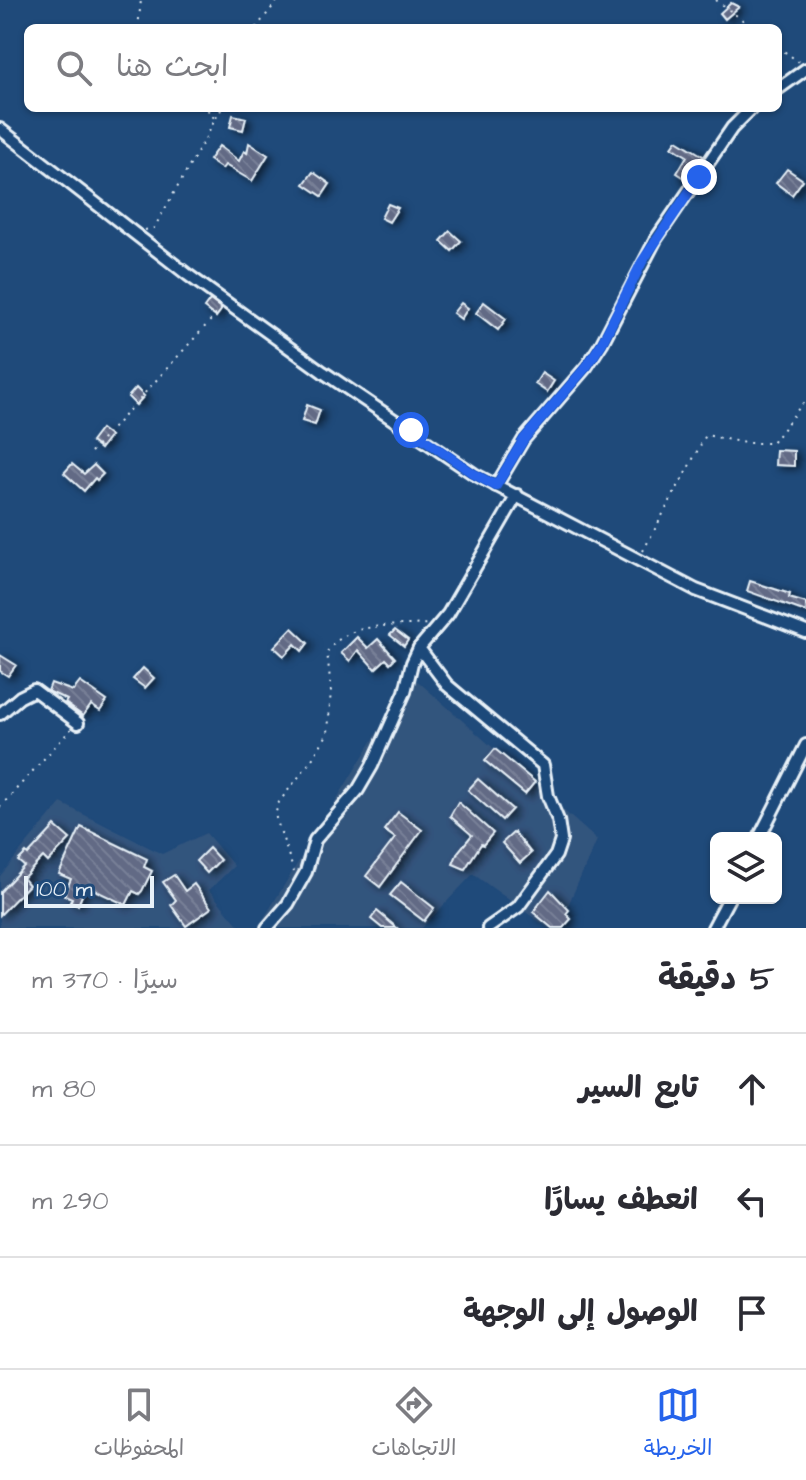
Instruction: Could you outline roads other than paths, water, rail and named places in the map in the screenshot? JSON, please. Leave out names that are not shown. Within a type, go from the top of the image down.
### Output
[{"type":"street","points":[[782,86],[806,68]]},
{"type":"street","points":[[496,486],[524,439],[587,366],[656,239],[732,128],[748,112]]},
{"type":"street","points":[[0,129],[127,230],[323,372],[474,474],[696,590],[806,632]]},
{"type":"street","points":[[267,928],[288,904],[306,872],[315,840],[358,790],[372,766],[405,692],[419,648],[454,604],[517,495]]},
{"type":"street","points":[[419,648],[447,685],[543,765],[548,796],[558,820],[561,840],[556,855],[518,907],[488,928]]},
{"type":"street","points":[[0,714],[34,690],[78,723]]},
{"type":"street","points":[[762,832],[806,745]]},
{"type":"street","points":[[713,928],[726,904]]}]
